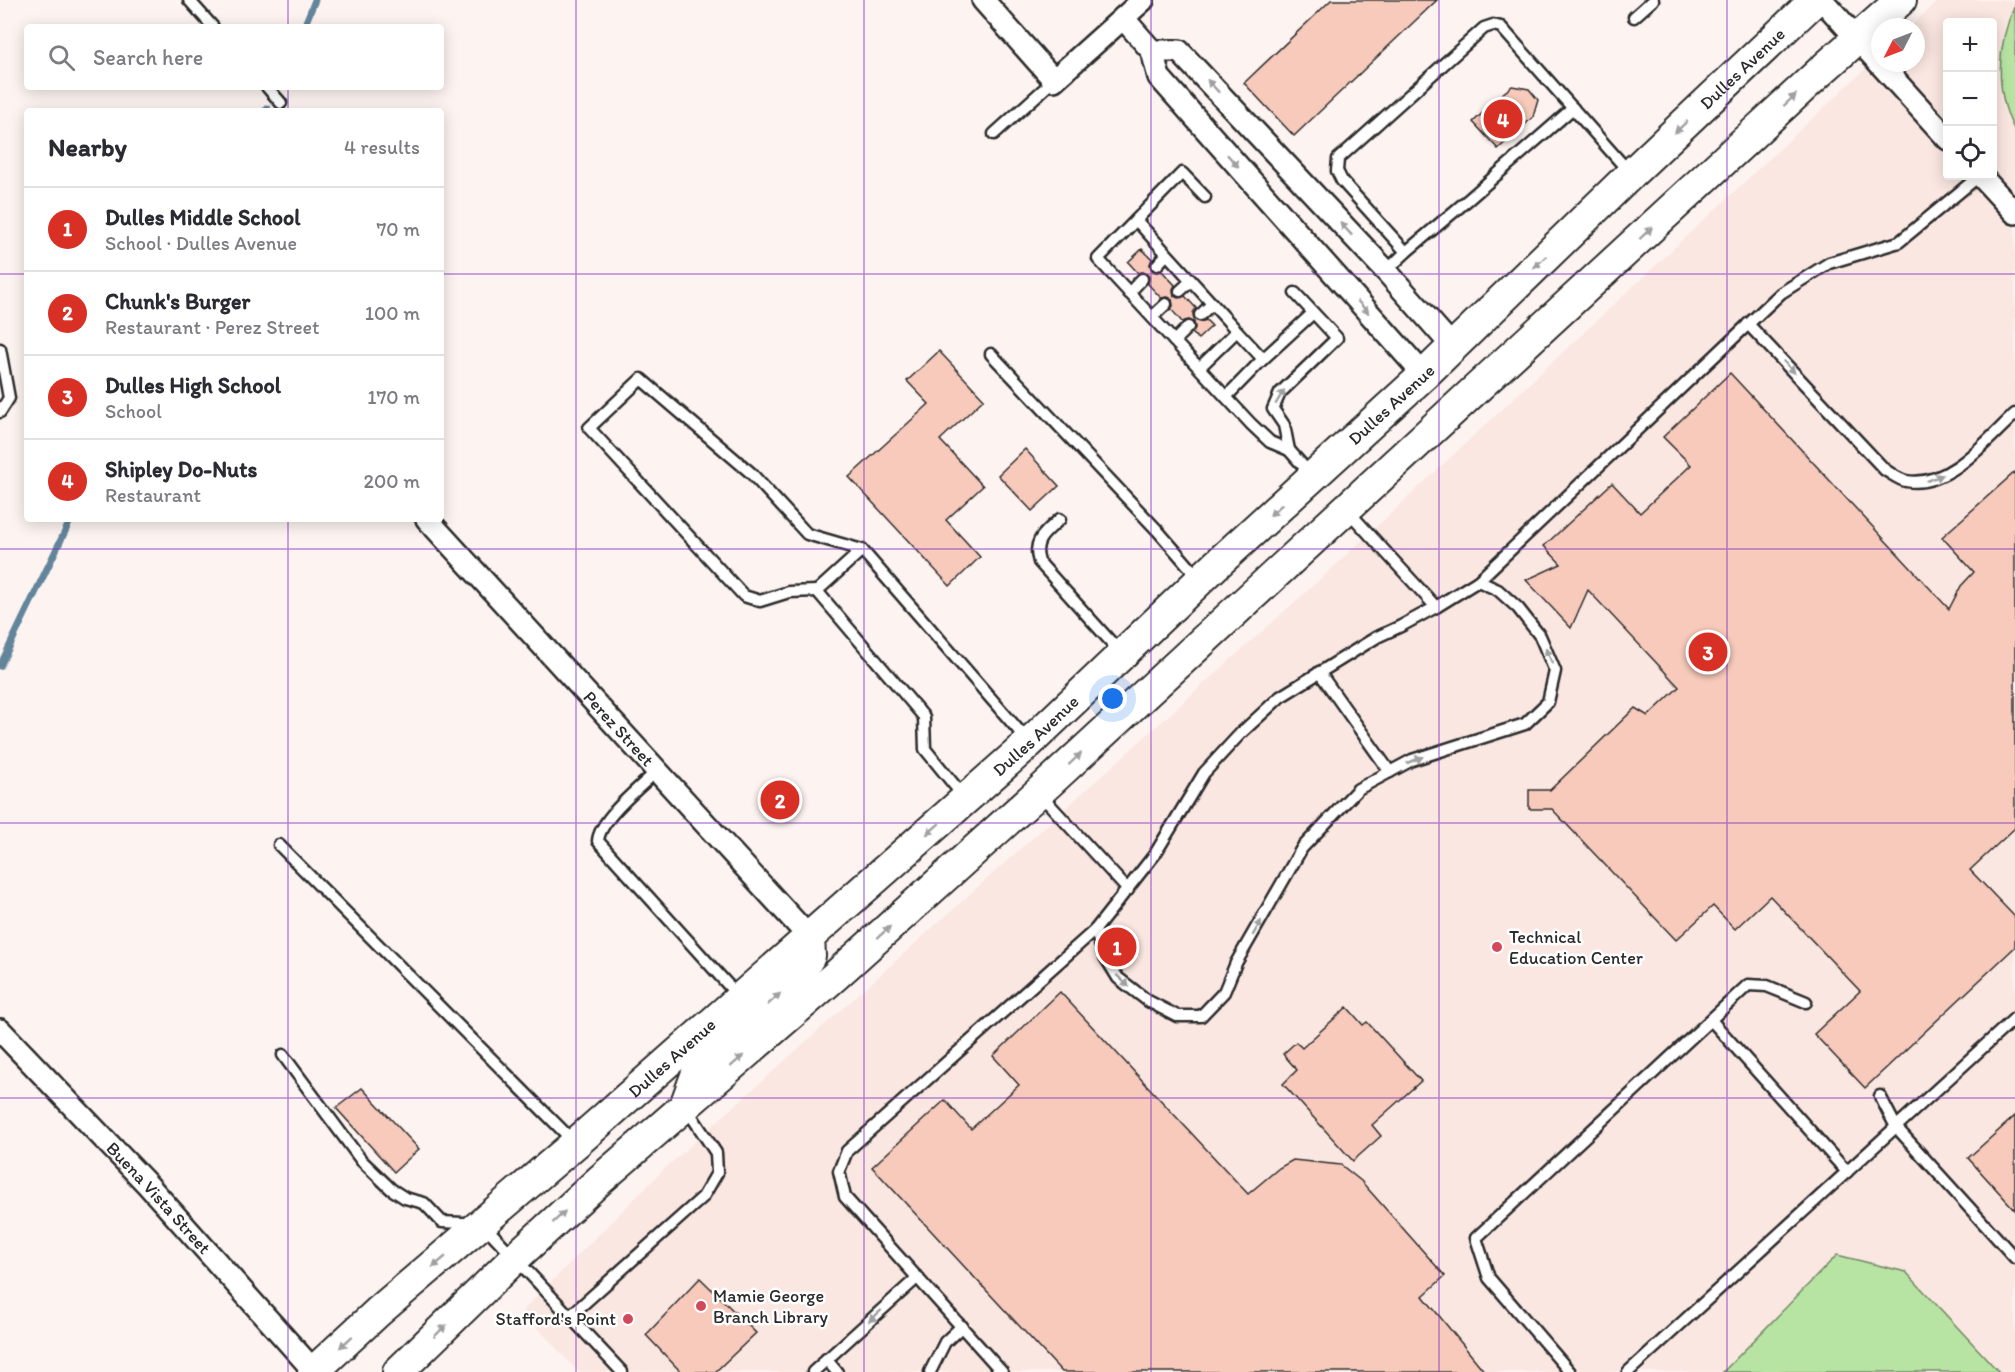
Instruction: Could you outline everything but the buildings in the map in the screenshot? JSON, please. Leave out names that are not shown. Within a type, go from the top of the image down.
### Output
[{"type":"main road","name":"Dulles Avenue","points":[[313,1371],[379,1311],[576,1143],[1029,743],[1200,580],[1454,347],[1631,174],[1815,0]]},
{"type":"main road","points":[[398,1372],[516,1257],[601,1179],[834,977],[1038,793],[1901,0]]},
{"type":"main road","points":[[685,1106],[700,1065],[796,979],[810,956],[809,937]]},
{"type":"street","points":[[983,0],[1054,80],[1143,0]]},
{"type":"street","points":[[1822,0],[1943,135]]},
{"type":"street","points":[[1123,18],[1152,51],[1159,77],[1424,375]]},
{"type":"street","points":[[1152,51],[1179,51],[1386,271],[1454,347]]},
{"type":"street","points":[[1984,180],[2015,213]]},
{"type":"street","name":"Perez Street","points":[[429,522],[809,937]]},
{"type":"street","name":"Buena Vista Street","points":[[0,1030],[147,1184],[313,1371]]},
{"type":"lane","points":[[189,0],[210,24]]},
{"type":"lane","points":[[1635,17],[1653,0]]},
{"type":"lane","points":[[1406,252],[1342,181],[1337,171],[1338,159],[1485,28],[1493,25],[1502,27],[1631,174]]},
{"type":"lane","points":[[994,134],[1054,80]]},
{"type":"lane","points":[[269,90],[281,104]]},
{"type":"lane","points":[[1386,271],[1573,108]]},
{"type":"lane","points":[[1205,196],[1182,173],[1098,259],[1270,442],[1289,450],[1313,477]]},
{"type":"lane","points":[[1002,1372],[845,1197],[839,1171],[847,1151],[1095,930],[1155,854],[1204,773],[1240,734],[1280,697],[1377,637],[1436,607],[1478,581],[1780,293],[1829,263],[1899,242],[1975,180]]},
{"type":"lane","points":[[1136,220],[1263,359]]},
{"type":"lane","points":[[1157,265],[1166,255]]},
{"type":"lane","points":[[1129,292],[1142,279]]},
{"type":"lane","points":[[1180,291],[1191,281]]},
{"type":"lane","points":[[1289,450],[1284,425],[1273,409],[1280,393],[1337,338],[1295,293]]},
{"type":"lane","points":[[1152,317],[1166,304]]},
{"type":"lane","points":[[1200,315],[1212,304]]},
{"type":"lane","points":[[1226,397],[1313,312]]},
{"type":"lane","points":[[1749,324],[1885,470],[1904,481],[1924,482],[1947,473],[1969,458],[2015,414]]},
{"type":"lane","points":[[1174,341],[1188,327]]},
{"type":"lane","points":[[1199,368],[1237,331]]},
{"type":"lane","points":[[0,349],[9,398],[0,412]]},
{"type":"lane","points":[[991,354],[1158,531],[1200,580]]},
{"type":"lane","points":[[862,550],[817,591],[789,592],[760,601],[744,596],[589,428],[641,379],[751,473],[807,534],[862,550],[1029,743]]},
{"type":"lane","points":[[1346,508],[1436,607]]},
{"type":"lane","points":[[1060,519],[1040,537],[1036,551],[1040,562],[1123,654]]},
{"type":"lane","points":[[1095,930],[1104,955],[1118,978],[1148,1001],[1177,1016],[1201,1016],[1224,992],[1236,963],[1302,848],[1358,789],[1412,760],[1525,724],[1548,702],[1555,670],[1540,636],[1518,608],[1497,590],[1478,581]]},
{"type":"lane","points":[[817,591],[924,717],[925,749],[966,800]]},
{"type":"lane","points":[[1318,672],[1390,772]]},
{"type":"lane","points":[[657,771],[607,821],[599,834],[598,842],[740,999]]},
{"type":"lane","points":[[1038,793],[1128,890]]},
{"type":"lane","points":[[279,845],[576,1143]]},
{"type":"lane","points":[[1570,1372],[1489,1278],[1476,1238],[1748,985],[1767,986],[1806,1002]]},
{"type":"lane","points":[[1628,1372],[2015,1018]]},
{"type":"lane","points":[[1711,1020],[1847,1172]]},
{"type":"lane","points":[[283,1055],[361,1160],[391,1189],[405,1198],[424,1203],[442,1222],[483,1224],[622,1372]]},
{"type":"lane","points":[[1880,1096],[1896,1127],[2015,1258]]},
{"type":"lane","points":[[570,1316],[703,1197],[717,1173],[716,1153],[685,1106]]},
{"type":"lane","points":[[813,1372],[918,1277]]},
{"type":"lane","points":[[930,1372],[945,1342],[962,1326]]},
{"type":"lane","points":[[826,1359],[837,1372]]},
{"type":"shaded area","points":[[1939,0],[2015,0],[2015,1372],[578,1372],[522,1311],[662,1171],[1328,572],[1871,63],[1871,72],[1925,72],[1925,18],[1920,18]]},
{"type":"green space","points":[[2015,5],[2015,131],[2004,100],[2000,68],[2004,36]]},
{"type":"green space","points":[[1837,1255],[1906,1272],[1999,1372],[1723,1372]]},
{"type":"waterway","points":[[305,24],[315,0]]},
{"type":"waterway","points":[[0,666],[70,522]]},
{"type":"place","name":"Shipley Do-Nuts","points":[[1503,119]]},
{"type":"place","name":"Dulles High School","points":[[1708,652]]},
{"type":"place","name":"Chunk's Burger","points":[[780,800]]},
{"type":"place","name":"Dulles Middle School","points":[[1117,947]]},
{"type":"place","name":"Technical Education Center","points":[[1497,947]]},
{"type":"place","name":"Mamie George Branch Library","points":[[701,1306]]},
{"type":"place","name":"Stafford's Point","points":[[628,1319]]}]
